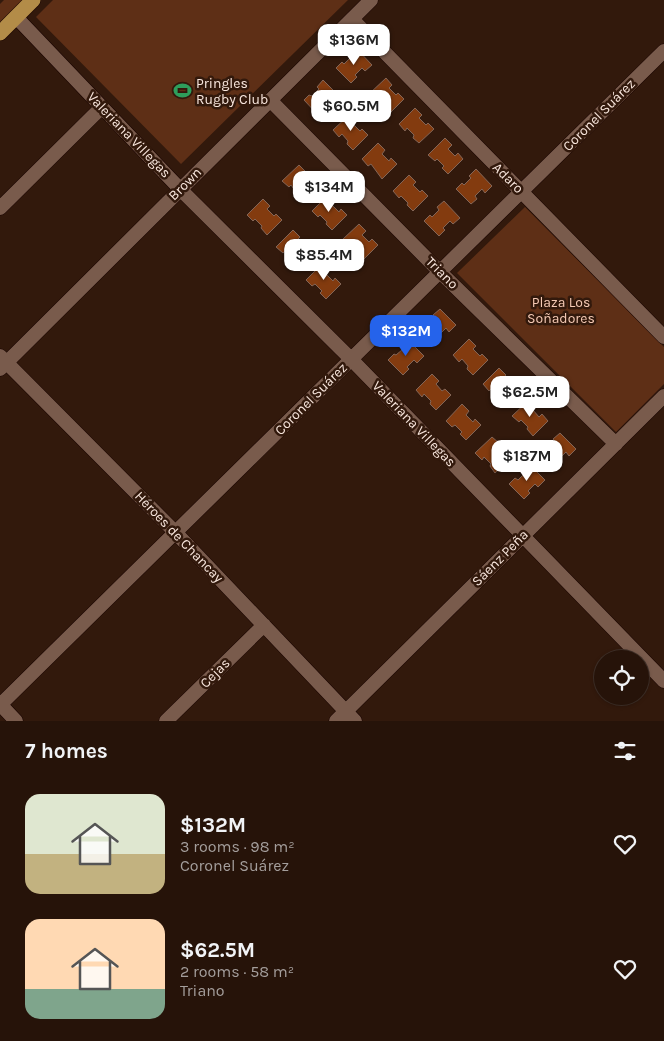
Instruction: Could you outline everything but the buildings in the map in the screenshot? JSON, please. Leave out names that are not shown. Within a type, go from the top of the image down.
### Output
[{"type":"main road","points":[[0,32],[33,0]]},
{"type":"street","name":"Brown","points":[[2,362],[371,0]]},
{"type":"street","name":"Valeriana Villegas","points":[[16,17],[180,189],[351,359],[664,681]]},
{"type":"street","name":"Adaro","points":[[352,19],[664,337]]},
{"type":"street","name":"Coronel Suárez","points":[[0,705],[664,51]]},
{"type":"street","name":"Triano","points":[[270,100],[440,272],[616,444]]},
{"type":"street","points":[[0,208],[102,107]]},
{"type":"street","name":"Héroes de Chancay","points":[[2,362],[176,532],[264,625],[346,718]]},
{"type":"street","name":"Sáenz Peña","points":[[346,718],[522,536],[664,396]]},
{"type":"street","name":"Cejas","points":[[166,721],[264,625]]},
{"type":"street","points":[[0,705],[16,721]]},
{"type":"green space","points":[[4,0],[23,0],[0,22],[0,4]]},
{"type":"green space","name":"Pringles Rugby Club","points":[[53,0],[348,0],[181,164],[36,17]]},
{"type":"green space","name":"Plaza Los Soñadores","points":[[525,207],[664,347],[664,384],[616,432],[457,273]]},
{"type":"place","name":"Pringles Rugby Club","points":[[182,91]]}]
